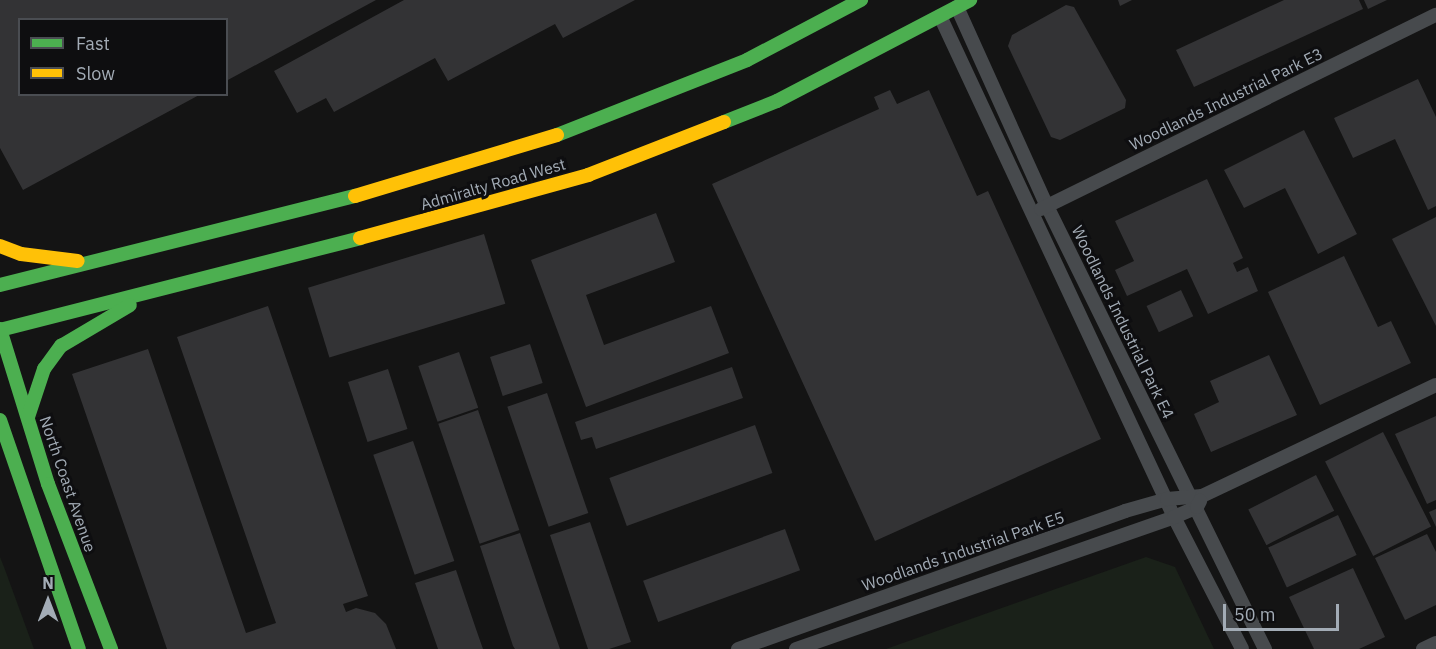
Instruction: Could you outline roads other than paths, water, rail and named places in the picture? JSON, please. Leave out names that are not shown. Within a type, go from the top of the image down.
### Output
[{"type":"main road","name":"Admiralty Road West","points":[[0,285],[384,189],[566,132],[747,60],[861,0]]},
{"type":"main road","name":"Admiralty Road West","points":[[0,330],[152,293],[588,175],[777,101],[964,3]]},
{"type":"main road","points":[[0,246],[21,254],[89,263]]},
{"type":"main road","points":[[28,417],[44,369],[61,346],[152,293]]},
{"type":"main road","name":"North Coast Avenue","points":[[0,330],[48,484],[111,649]]},
{"type":"main road","points":[[0,420],[79,649]]},
{"type":"street","name":"Woodlands Industrial Park E4","points":[[964,3],[1047,206],[1167,447],[1196,499],[1222,560],[1265,649]]},
{"type":"street","name":"Woodlands Industrial Park E3","points":[[1031,214],[1436,15]]},
{"type":"street","points":[[940,16],[1174,517],[1242,649]]},
{"type":"street","points":[[1068,290],[1084,282]]},
{"type":"street","points":[[1100,357],[1118,348]]},
{"type":"street","name":"Woodlands Industrial Park E5","points":[[796,649],[1174,517],[1196,499],[1436,385]]},
{"type":"street","points":[[1146,456],[1167,447]]},
{"type":"street","name":"Woodlands Industrial Park E5","points":[[738,649],[1167,499],[1196,499]]},
{"type":"street","points":[[1201,568],[1222,560]]},
{"type":"street","points":[[1423,649],[1436,643]]}]
